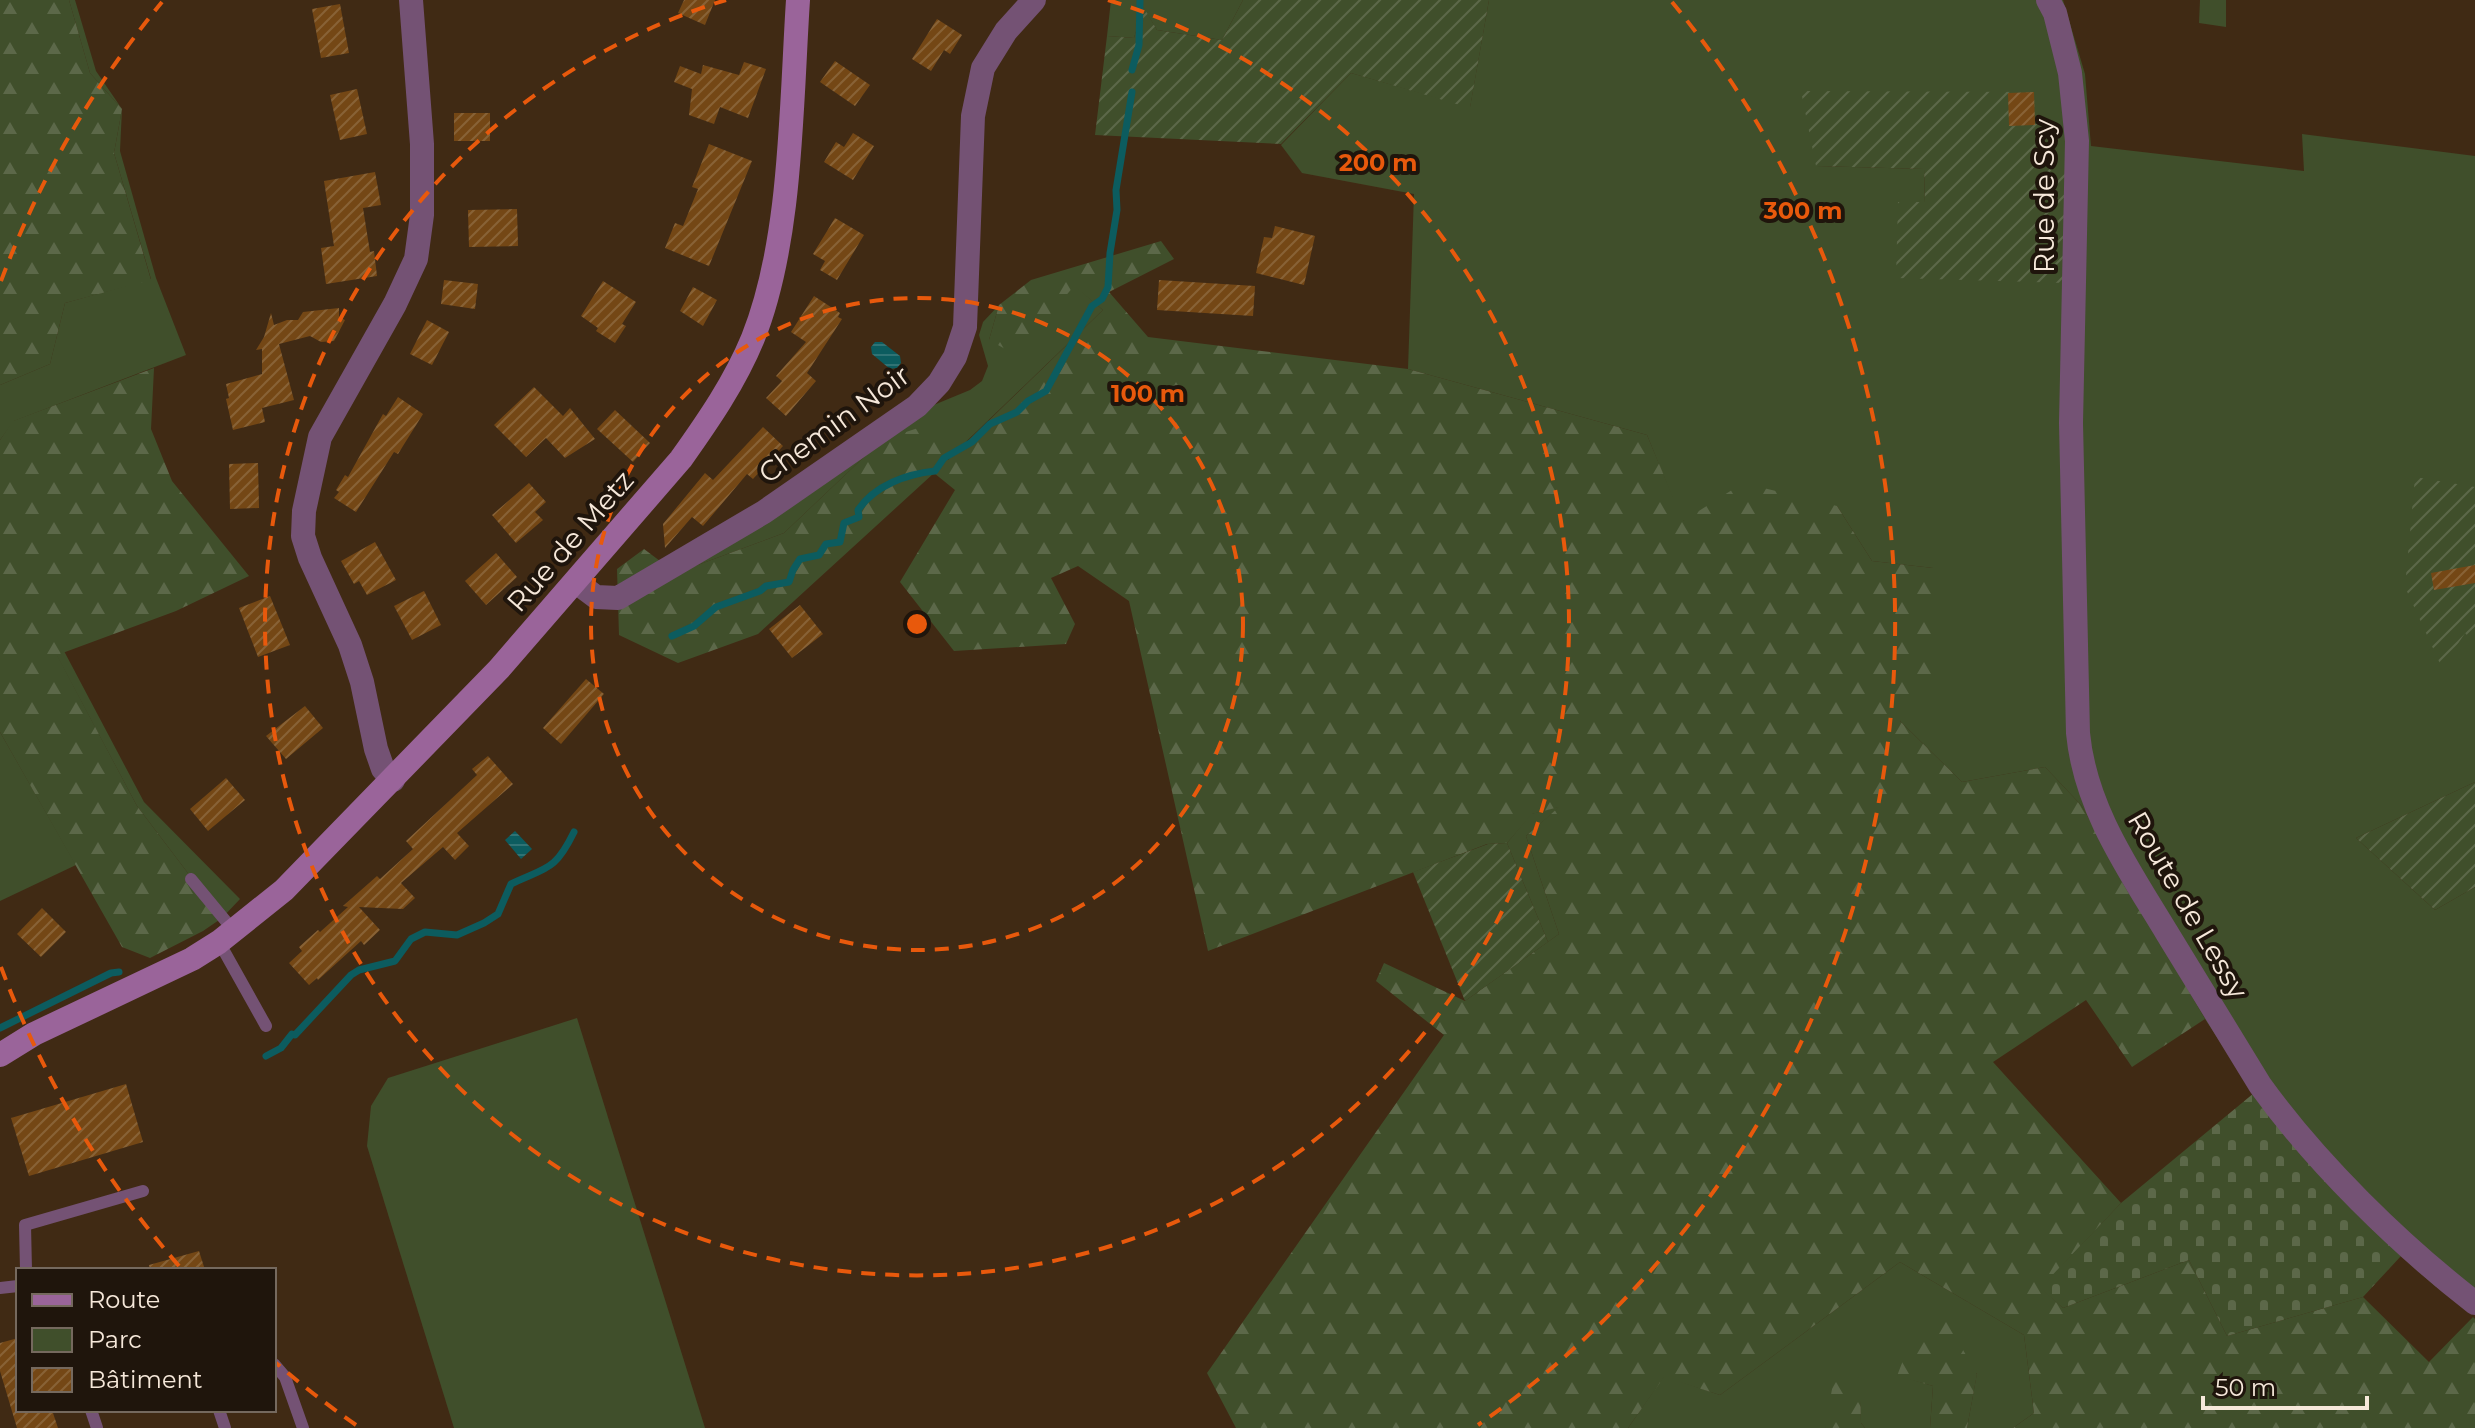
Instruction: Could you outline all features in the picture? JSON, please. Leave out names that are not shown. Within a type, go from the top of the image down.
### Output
[{"type":"main road","name":"Rue de Metz","points":[[0,1055],[34,1034],[192,959],[226,937],[284,890],[499,669],[681,459],[706,424],[753,338],[765,299],[788,156],[798,0]]},
{"type":"street","points":[[393,780],[383,769],[376,749],[362,682],[350,645],[303,536],[304,511],[320,437],[395,304],[416,259],[422,215],[422,144],[411,0]]},
{"type":"street","name":"Chemin Noir","points":[[576,582],[596,597],[618,598],[764,512],[917,406],[939,383],[955,357],[965,327],[973,116],[983,68],[1006,31],[1034,0]]},
{"type":"street","name":"Rue de Scy","points":[[2048,0],[2055,13],[2070,73],[2077,141],[2072,394]]},
{"type":"street","name":"Route de Lessy","points":[[2072,394],[2081,759],[2114,846],[2260,1085],[2286,1121],[2405,1244],[2475,1303]]},
{"type":"lane","points":[[191,879],[226,937],[266,1026]]},
{"type":"lane","points":[[26,1268],[25,1225],[143,1191]]},
{"type":"lane","points":[[276,1366],[285,1377],[303,1428]]},
{"type":"green space","points":[[0,0],[69,0],[90,73],[122,109],[114,153],[151,280],[65,303],[50,364],[0,385]]},
{"type":"green space","points":[[69,0],[75,0],[96,71],[122,109],[90,73]]},
{"type":"green space","points":[[1111,0],[1243,0],[1222,40],[1157,30],[1143,7],[1134,38],[1107,36]]},
{"type":"green space","points":[[1243,0],[1489,0],[1470,108],[1351,73],[1281,144],[1095,135],[1107,36],[1134,38],[1143,6],[1157,30],[1222,40]]},
{"type":"green space","points":[[1489,0],[2063,0],[2085,74],[2091,146],[2304,171],[2302,134],[2475,156],[2475,782],[2356,838],[2435,910],[2475,887],[2475,1303],[2444,1279],[2436,1287],[2312,1169],[2277,1128],[2205,1019],[2081,805],[2045,767],[1962,782],[1900,721],[1933,568],[1872,561],[1837,506],[1682,521],[1647,435],[1408,369],[1414,194],[1302,173],[1281,145],[1351,73],[1470,107]],"holes":[[[2035,125],[2052,126],[2064,283],[1899,202],[1925,203],[1924,169],[1817,166]]]},
{"type":"green space","points":[[2200,0],[2226,0],[2226,27],[2199,23]]},
{"type":"green space","points":[[1801,91],[2034,92],[2035,124],[2052,125],[2053,167],[2068,169],[2065,283],[1896,278],[1898,202],[1925,202],[1924,169],[1816,166]]},
{"type":"green space","points":[[122,109],[120,151],[156,278],[186,355],[14,421],[0,440],[0,385],[50,364],[65,303],[151,279],[114,153]]},
{"type":"green space","points":[[1161,241],[1174,259],[1109,292],[1148,337],[1408,369],[1647,435],[1683,521],[1743,483],[1837,506],[1872,561],[1933,568],[1937,676],[1900,721],[1962,782],[2045,767],[2081,805],[2205,1019],[2132,1067],[2086,1000],[1993,1062],[2121,1203],[2041,1288],[2063,1308],[2189,1260],[2227,1336],[2363,1297],[2429,1362],[2473,1317],[2475,1428],[2013,1428],[2034,1413],[2024,1335],[1900,1262],[1720,1395],[1664,1377],[1628,1428],[1236,1428],[1207,1373],[1444,1035],[1376,981],[1384,963],[1465,1001],[1559,934],[1526,836],[1559,807],[1532,814],[1507,843],[1487,844],[1208,951],[1129,601],[1078,566],[1051,578],[1075,624],[1066,644],[954,651],[900,582],[955,490],[934,473],[758,634],[678,663],[619,635],[617,569],[644,549],[676,573],[784,533],[882,440],[936,422],[948,460],[1103,310],[1074,286],[1016,355],[989,340],[999,305],[1031,280]]},
{"type":"green space","points":[[1074,285],[1103,310],[947,460],[882,440],[784,533],[676,573],[924,409],[970,390],[982,381],[988,366],[979,335],[983,322],[999,305],[989,340]]},
{"type":"green space","points":[[154,368],[151,429],[172,481],[249,576],[176,611],[57,655],[137,806],[222,918],[150,958],[122,947],[0,732],[0,440],[13,421]]},
{"type":"green space","points":[[2415,477],[2475,487],[2475,643],[2465,633],[2442,668],[2405,587]]},
{"type":"green space","points":[[64,651],[144,802],[240,899],[222,918],[137,806],[56,654]]},
{"type":"green space","points":[[0,732],[76,865],[0,901]]},
{"type":"green space","points":[[2475,782],[2475,887],[2435,910],[2356,838]]},
{"type":"green space","points":[[1561,806],[1526,836],[1559,934],[1548,942],[1507,843],[1531,814]]},
{"type":"green space","points":[[1507,843],[1548,942],[1465,1001],[1413,872],[1488,844]]},
{"type":"green space","points":[[577,1018],[705,1428],[454,1428],[367,1146],[371,1106],[388,1078]]},
{"type":"green space","points":[[2254,1093],[2305,1158],[2401,1256],[2363,1297],[2227,1336],[2189,1260],[2063,1308],[2040,1288],[2121,1203]]},
{"type":"green space","points":[[1900,1262],[2024,1335],[2034,1413],[2013,1428],[1967,1428],[1977,1373],[1897,1375],[1933,1386],[1930,1428],[1865,1428],[1861,1423],[1859,1377],[1825,1428],[1628,1428],[1664,1376],[1720,1395]]},
{"type":"green space","points":[[1941,1312],[1977,1374],[1967,1428],[1930,1428],[1933,1386],[1897,1376],[1912,1337]]},
{"type":"green space","points":[[1860,1377],[1861,1423],[1865,1428],[1825,1428],[1834,1378]]},
{"type":"water","points":[[875,342],[882,342],[900,356],[901,363],[897,368],[890,369],[872,354],[871,347]]},
{"type":"water","points":[[515,831],[532,849],[521,859],[505,840]]},
{"type":"building","points":[[684,0],[715,0],[705,25],[678,13]]},
{"type":"building","points":[[340,4],[349,53],[321,58],[312,9]]},
{"type":"building","points":[[937,19],[962,35],[950,54],[944,50],[931,71],[912,59]]},
{"type":"building","points":[[835,61],[870,85],[855,106],[820,82]]},
{"type":"building","points":[[744,62],[766,69],[748,118],[720,107],[714,124],[689,115],[692,89],[674,82],[680,66],[701,74],[703,65],[739,75]]},
{"type":"building","points":[[357,89],[367,134],[340,140],[330,95]]},
{"type":"building","points":[[2034,92],[2035,125],[2009,126],[2008,93]]},
{"type":"building","points":[[454,113],[490,113],[490,141],[454,141]]},
{"type":"building","points":[[853,133],[874,146],[853,180],[824,162],[836,142],[844,147]]},
{"type":"building","points":[[709,144],[752,161],[709,266],[665,248],[675,223],[683,226],[698,189],[692,187]]},
{"type":"building","points":[[375,172],[381,205],[363,208],[377,276],[326,284],[321,248],[334,246],[324,181]]},
{"type":"building","points":[[517,209],[518,246],[469,247],[468,210]]},
{"type":"building","points":[[835,218],[864,235],[837,280],[820,270],[825,261],[813,254]]},
{"type":"building","points":[[1275,226],[1315,236],[1304,285],[1256,273],[1264,237],[1272,238]]},
{"type":"building","points":[[444,280],[478,284],[475,309],[441,304]]},
{"type":"building","points":[[1159,280],[1255,286],[1253,316],[1157,310]]},
{"type":"building","points":[[603,281],[636,302],[622,324],[626,326],[615,343],[596,331],[598,328],[581,316]]},
{"type":"building","points":[[693,287],[717,300],[703,326],[680,311]]},
{"type":"building","points":[[814,296],[840,313],[838,317],[842,319],[807,373],[816,381],[786,416],[766,398],[782,381],[776,376],[806,342],[791,332]]},
{"type":"building","points":[[339,308],[339,317],[345,320],[334,341],[321,342],[310,336],[279,344],[294,400],[262,408],[265,422],[233,430],[226,384],[262,374],[262,349],[256,350],[264,337],[271,313],[274,325],[298,320],[303,312]]},
{"type":"building","points":[[427,320],[449,332],[432,365],[410,354]]},
{"type":"building","points":[[534,387],[563,416],[570,408],[595,439],[565,458],[546,438],[526,457],[494,425]]},
{"type":"building","points":[[398,397],[423,414],[398,454],[394,452],[356,512],[334,498],[339,492],[336,490],[345,475],[348,477],[383,414],[386,416]]},
{"type":"building","points":[[615,410],[650,443],[633,462],[597,429]]},
{"type":"building","points":[[763,427],[783,446],[753,479],[747,474],[703,526],[692,517],[665,548],[663,524],[705,473],[713,480]]},
{"type":"building","points":[[258,463],[259,508],[230,509],[229,464]]},
{"type":"building","points":[[529,483],[546,502],[535,512],[543,520],[516,543],[492,515]]},
{"type":"building","points":[[375,542],[396,580],[367,595],[359,581],[354,584],[341,561]]},
{"type":"building","points":[[496,553],[517,577],[486,605],[465,581]]},
{"type":"building","points":[[2475,565],[2475,583],[2434,590],[2431,573]]},
{"type":"building","points":[[424,591],[441,625],[412,640],[394,606]]},
{"type":"building","points":[[270,596],[290,645],[258,657],[239,608]]},
{"type":"building","points":[[800,605],[823,634],[792,658],[769,629]]},
{"type":"building","points":[[586,679],[604,694],[561,744],[543,728]]},
{"type":"building","points":[[305,706],[323,728],[286,759],[266,736]]},
{"type":"building","points":[[488,756],[513,784],[457,833],[469,846],[455,860],[443,847],[401,883],[415,898],[403,909],[359,907],[380,930],[364,945],[361,941],[309,985],[289,963],[302,951],[299,947],[348,907],[343,906],[377,876],[380,879],[413,849],[406,841],[477,775],[472,769]]},
{"type":"building","points":[[226,778],[245,800],[208,831],[190,809]]},
{"type":"building","points":[[42,908],[66,932],[41,957],[17,934]]},
{"type":"building","points":[[126,1084],[143,1142],[29,1176],[11,1118]]},
{"type":"building","points":[[199,1251],[204,1268],[150,1268],[149,1265]]},
{"type":"building","points":[[16,1339],[16,1412],[53,1412],[58,1428],[17,1428],[0,1371],[0,1343]]},
{"type":"waterway","points":[[1132,70],[1139,45],[1140,0]]},
{"type":"waterway","points":[[672,636],[694,626],[716,607],[766,586],[789,582],[800,559],[819,555],[826,544],[840,542],[844,523],[859,517],[858,510],[882,487],[903,478],[935,471],[944,458],[972,442],[990,424],[1017,412],[1028,401],[1046,391],[1092,306],[1102,299],[1108,287],[1117,210],[1116,190],[1132,92]]},
{"type":"waterway","points":[[266,1056],[281,1048],[359,970],[395,961],[411,939],[425,932],[457,935],[498,914],[511,884],[549,866],[561,854],[574,832]]},
{"type":"waterway","points":[[0,1028],[111,973],[119,972]]}]
